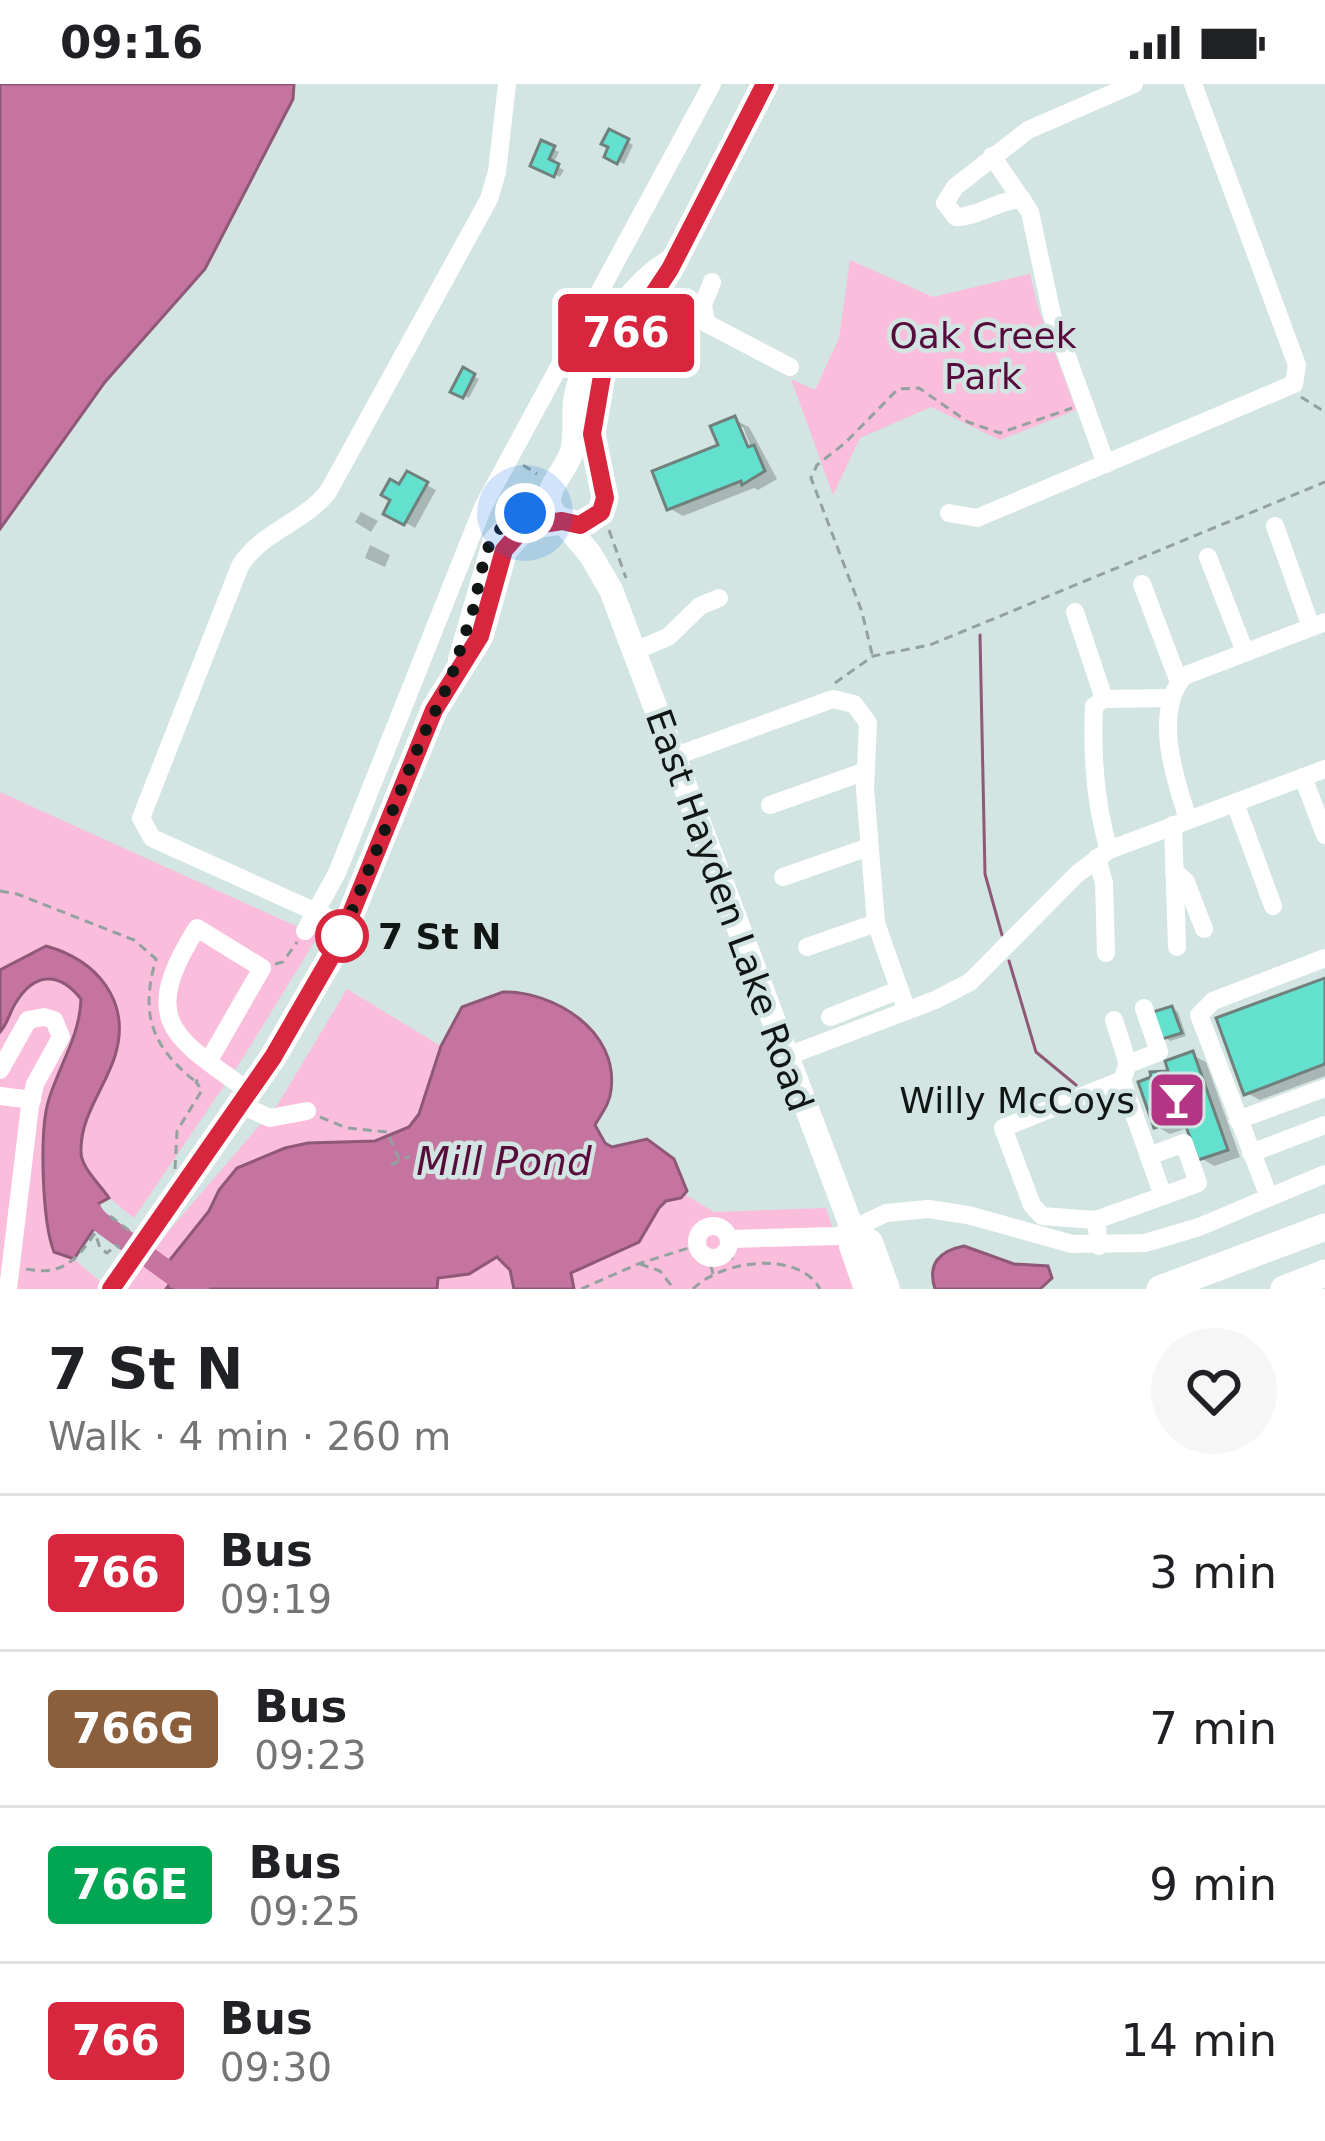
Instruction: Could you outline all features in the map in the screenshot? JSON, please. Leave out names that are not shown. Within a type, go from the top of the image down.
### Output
[{"type":"highway","points":[[1160,1289],[1325,1227]]},
{"type":"highway","points":[[1284,1289],[1325,1273]]},
{"type":"main road","points":[[673,260],[660,266],[625,306],[588,360],[574,404],[573,447],[555,481],[551,509],[563,522],[604,524],[605,498],[592,434],[603,370],[664,280],[765,84]]},
{"type":"main road","points":[[555,481],[582,470],[600,482]]},
{"type":"main road","name":"East Hayden Lake Road","points":[[563,522],[590,554],[611,590]]},
{"type":"main road","name":"East Hayden Lake Road","points":[[604,524],[596,531],[611,590],[852,1228],[850,1246],[866,1289]]},
{"type":"main road","name":"East Hayden Lake Road","points":[[852,1228],[871,1242],[888,1289]]},
{"type":"street","points":[[347,926],[152,838],[141,818],[240,566],[260,542],[317,506],[328,492],[489,199],[497,172],[507,84]]},
{"type":"street","points":[[305,931],[319,910],[369,795],[483,507],[712,84]]},
{"type":"street","points":[[1022,199],[1002,201],[964,218],[949,211],[947,195],[1028,130],[1134,84]]},
{"type":"street","points":[[950,513],[977,518],[1293,384],[1297,364],[1192,84]]},
{"type":"street","points":[[992,156],[1022,199],[1034,228],[1052,315],[1106,464]]},
{"type":"street","points":[[712,283],[703,305],[706,322],[790,367]]},
{"type":"street","points":[[450,681],[486,551],[502,526],[538,506],[555,481]]},
{"type":"street","points":[[112,1287],[140,1236],[245,1099],[312,994],[347,926],[422,738],[450,681],[480,636],[500,559],[510,541],[527,528],[563,522]]},
{"type":"street","points":[[1106,952],[1094,706],[1104,699],[1174,690],[1184,676],[1318,625],[1275,526]]},
{"type":"street","points":[[1208,557],[1244,652]]},
{"type":"street","points":[[1142,584],[1174,690],[1180,822],[1174,871],[1177,947]]},
{"type":"street","points":[[634,651],[668,638],[700,606],[719,598]]},
{"type":"street","points":[[1075,611],[1104,699]]},
{"type":"street","points":[[673,757],[829,701],[844,699],[866,715],[876,923],[908,1011]]},
{"type":"street","points":[[785,1057],[951,993],[984,970],[1103,854],[1325,769]]},
{"type":"street","points":[[770,805],[866,771]]},
{"type":"street","points":[[1303,777],[1325,835]]},
{"type":"street","points":[[1235,802],[1273,906]]},
{"type":"street","points":[[783,878],[869,847]]},
{"type":"street","points":[[1174,871],[1186,882],[1204,928]]},
{"type":"street","points":[[807,947],[876,923]]},
{"type":"street","points":[[208,1062],[262,968],[197,928],[173,966],[167,996],[170,1018],[188,1048],[270,1118],[307,1111]]},
{"type":"street","points":[[1269,1197],[1199,1016],[1213,1001],[1325,958]]},
{"type":"street","points":[[830,1017],[899,990]]},
{"type":"street","points":[[1144,1008],[1160,1052],[1003,1129],[1032,1205],[1042,1216],[1096,1220],[1198,1183],[1184,1143],[1149,1156]]},
{"type":"street","points":[[0,1070],[28,1020],[44,1016],[54,1020],[61,1037],[41,1071],[32,1100],[8,1219],[8,1289]]},
{"type":"street","points":[[1114,1020],[1163,1196]]},
{"type":"street","points":[[1238,1120],[1325,1088]]},
{"type":"street","points":[[0,1096],[32,1100]]},
{"type":"street","points":[[1251,1153],[1325,1125]]},
{"type":"street","points":[[698,1245],[703,1255],[719,1257],[731,1249],[826,1238],[899,1210],[947,1210],[1048,1240],[1099,1246],[1170,1237],[1325,1174]]},
{"type":"street","points":[[1096,1220],[1099,1246]]},
{"type":"path","points":[[1293,384],[1325,412]]},
{"type":"path","points":[[873,656],[862,612],[813,485],[817,465],[872,417],[889,394],[906,387],[919,388],[947,410],[1000,433],[1084,404]]},
{"type":"path","points":[[829,701],[827,688],[873,656],[930,645],[1325,482]]},
{"type":"path","points":[[0,891],[134,940],[156,959],[149,984],[153,1031],[172,1063],[202,1090],[177,1131],[175,1171]]},
{"type":"path","points":[[262,968],[283,962],[305,931]]},
{"type":"path","points":[[196,1082],[208,1062]]},
{"type":"path","points":[[307,1111],[347,1128],[387,1132],[400,1160]]},
{"type":"path","points":[[392,1165],[410,1156]]},
{"type":"path","points":[[110,1216],[140,1236]]},
{"type":"path","points":[[23,1262],[22,1268],[33,1270],[62,1269],[75,1262],[95,1233],[103,1251],[116,1245],[121,1249]]},
{"type":"path","points":[[582,1289],[698,1245]]},
{"type":"path","points":[[714,1276],[711,1266],[722,1264],[731,1249]]},
{"type":"path","points":[[693,1289],[714,1276],[759,1263],[808,1274],[820,1289]]},
{"type":"path","points":[[638,1264],[660,1271],[674,1289]]},
{"type":"path","points":[[722,1264],[726,1272]]},
{"type":"green space","name":"Oak Creek Park","points":[[850,260],[933,297],[1030,274],[1076,410],[1000,440],[931,407],[860,438],[833,495],[791,379],[815,390],[839,338]]},
{"type":"green space","points":[[0,792],[318,936],[243,1058],[134,1218],[92,1178],[81,1150],[87,1117],[118,1033],[46,946],[0,970]]},
{"type":"green space","points":[[56,978],[68,982],[81,999],[80,1024],[47,1104],[45,1210],[50,1240],[60,1255],[74,1259],[102,1283],[98,1289],[0,1289],[0,1032],[24,993],[38,982]]},
{"type":"green space","name":"Mill Pond","points":[[347,989],[714,1212],[826,1208],[853,1289],[125,1289],[278,1104]]},
{"type":"water","points":[[0,84],[294,84],[293,99],[205,269],[105,382],[0,529]]},
{"type":"water","points":[[46,946],[94,972],[114,1000],[118,1017],[115,1056],[89,1114],[81,1152],[87,1170],[109,1198],[98,1204],[103,1215],[74,1259],[54,1252],[43,1153],[49,1099],[73,1037],[81,999],[64,983],[38,981],[22,993],[0,1032],[0,970]]},
{"type":"water","name":"Mill Pond","points":[[503,992],[562,1007],[594,1033],[611,1069],[610,1095],[595,1125],[605,1143],[612,1147],[647,1139],[674,1159],[687,1191],[659,1208],[639,1242],[571,1273],[574,1289],[514,1289],[510,1270],[497,1257],[469,1274],[438,1278],[437,1289],[166,1289],[180,1270],[169,1261],[237,1168],[285,1148],[375,1141],[409,1127],[419,1114],[441,1046],[462,1007]]},
{"type":"water","points":[[964,1246],[1014,1264],[1048,1266],[1052,1278],[1040,1289],[935,1289],[937,1260]]},
{"type":"building","points":[[609,129],[629,139],[617,164],[604,157],[608,147],[601,144]]},
{"type":"building","points":[[541,140],[555,146],[549,159],[559,164],[554,177],[530,166]]},
{"type":"building","points":[[463,367],[475,374],[463,398],[450,392]]},
{"type":"building","points":[[735,416],[765,471],[742,485],[741,481],[667,510],[652,471],[718,445],[710,426]]},
{"type":"building","points":[[407,471],[428,482],[404,525],[383,514],[390,500],[381,495],[390,479],[399,484]]},
{"type":"building","points":[[1325,978],[1325,1064],[1244,1095],[1216,1018]]},
{"type":"building","points":[[1172,1006],[1182,1033],[1162,1039],[1153,1012]]},
{"type":"building","name":"Willy McCoys","points":[[1193,1051],[1228,1150],[1198,1160],[1183,1118],[1154,1128],[1138,1082],[1151,1077],[1150,1072],[1168,1071],[1165,1061]]},
{"type":"waterway","points":[[980,635],[985,874],[1002,935]]},
{"type":"waterway","points":[[1009,961],[1036,1052],[1076,1085]]},
{"type":"waterway","points":[[81,1200],[99,1221],[188,1286],[199,1289]]},
{"type":"bus line","name":"766","points":[[111,1289],[250,1092],[312,994],[373,868],[434,710],[480,636],[504,550],[527,528],[562,521],[580,525],[601,512],[605,498],[592,434],[603,370],[670,269],[765,84]]},
{"type":"place","name":"7 St N","points":[[342,936]]},
{"type":"place","name":"Willy McCoys","points":[[1177,1100]]},
{"type":"route","points":[[342,936],[339,943],[450,681],[486,551],[502,526],[525,513]]}]
